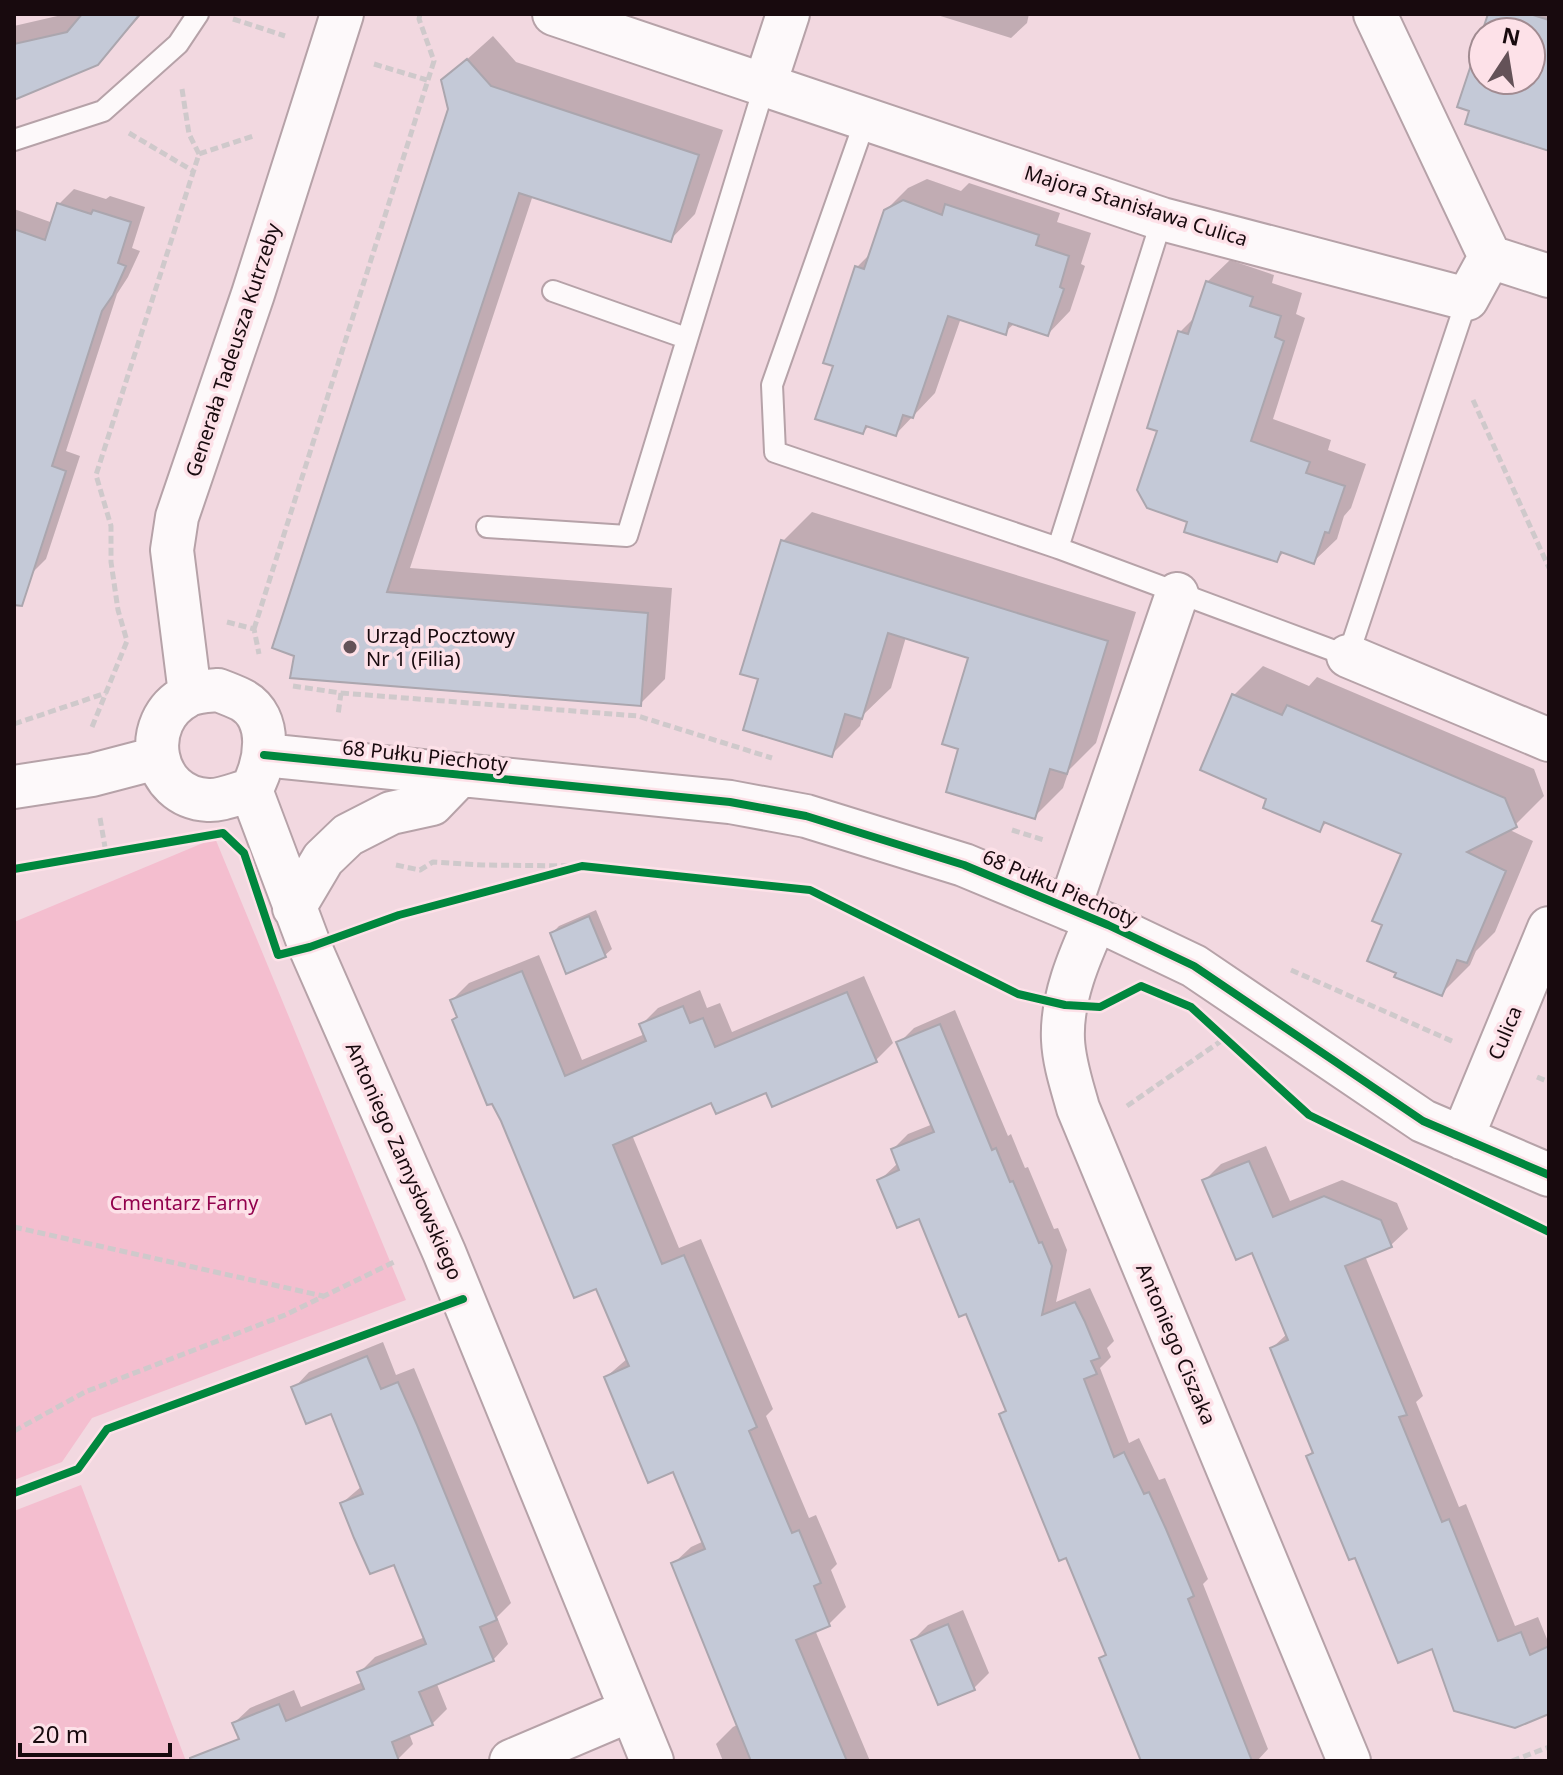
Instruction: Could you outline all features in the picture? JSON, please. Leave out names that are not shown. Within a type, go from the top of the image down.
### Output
[{"type":"street","name":"Generała Tadeusza Kutrzeby","points":[[190,694],[172,550],[177,517],[253,294],[342,14]]},
{"type":"street","name":"Majora Stanisława Culica","points":[[554,14],[1162,219],[1467,299]]},
{"type":"street","points":[[765,84],[788,14]]},
{"type":"street","points":[[1375,14],[1490,257],[1549,276]]},
{"type":"street","points":[[1467,299],[1490,257]]},
{"type":"street","name":"Antoniego Ciszaka","points":[[1177,594],[1083,914],[1085,944],[1065,1005],[1063,1040],[1067,1070],[1078,1108],[1349,1761]]},
{"type":"street","points":[[1348,656],[1549,740]]},
{"type":"street","points":[[14,787],[92,775],[157,758],[157,732],[169,708],[190,694],[218,690],[244,701],[262,723],[257,772]]},
{"type":"street","name":"68 Pułku Piechoty","points":[[157,758],[167,780],[186,794],[208,800],[257,772],[459,776],[730,802],[806,816],[964,865],[1083,914],[1194,966],[1423,1121],[1549,1175]]},
{"type":"street","name":"Antoniego Zamysłowskiego","points":[[257,772],[294,908],[444,1252],[652,1761]]},
{"type":"street","points":[[294,908],[323,859],[348,835],[391,813],[432,804],[459,776]]},
{"type":"street","name":"Culica","points":[[1462,1138],[1549,928]]},
{"type":"street","points":[[511,1761],[631,1710]]},
{"type":"lane","points":[[14,140],[103,111],[178,44],[198,14]]},
{"type":"lane","points":[[487,527],[627,536],[765,84]]},
{"type":"lane","points":[[866,118],[772,385],[775,452],[1058,548],[1348,656],[1467,299]]},
{"type":"lane","points":[[1058,548],[1162,219]]},
{"type":"lane","points":[[553,291],[686,338]]},
{"type":"path","points":[[254,629],[434,61],[420,14]]},
{"type":"path","points":[[106,853],[86,743],[127,641],[118,610],[111,562],[111,526],[96,475],[199,154],[189,134],[183,90],[161,59]]},
{"type":"path","points":[[103,111],[136,138],[193,171]]},
{"type":"path","points":[[199,154],[254,136]]},
{"type":"path","points":[[1447,360],[1462,374],[1549,568]]},
{"type":"path","points":[[14,724],[106,693]]},
{"type":"path","points":[[1289,970],[1460,1045]]},
{"type":"path","points":[[1117,1113],[1225,1039]]},
{"type":"path","points":[[1524,1072],[1549,1082]]},
{"type":"path","points":[[14,1227],[324,1296]]},
{"type":"path","points":[[14,1431],[85,1392],[285,1315],[392,1262]]},
{"type":"path","points":[[1512,1761],[1549,1747]]},
{"type":"green space","name":"Cmentarz Farny","points":[[215,838],[406,1300],[92,1418],[62,1462],[14,1480],[14,922]]},
{"type":"green space","points":[[81,1485],[186,1761],[14,1761],[14,1511]]},
{"type":"building","points":[[82,14],[140,14],[98,65],[14,100],[14,44],[67,32]]},
{"type":"building","points":[[1488,14],[1536,16],[1487,16]]},
{"type":"building","points":[[1549,20],[1549,151],[1465,124],[1469,111],[1457,107],[1467,77],[1467,96],[1547,96]]},
{"type":"building","points":[[467,59],[491,86],[699,155],[671,242],[519,193],[387,592],[648,613],[641,706],[290,678],[294,656],[272,648],[448,109],[441,80]]},
{"type":"building","points":[[903,200],[942,215],[945,204],[1039,235],[1036,245],[1069,256],[1060,287],[1064,289],[1048,336],[1009,323],[1006,335],[948,316],[913,418],[903,415],[896,436],[866,426],[863,434],[815,419],[833,366],[823,363],[855,266],[864,269],[884,210]]},
{"type":"building","points":[[57,203],[131,222],[118,263],[126,266],[102,311],[52,466],[66,471],[22,606],[14,605],[14,229],[45,240]]},
{"type":"building","points":[[1206,281],[1253,297],[1250,306],[1281,316],[1275,337],[1284,341],[1251,441],[1310,462],[1306,473],[1345,486],[1329,533],[1325,532],[1314,564],[1281,552],[1277,562],[1184,532],[1187,522],[1147,508],[1137,490],[1157,431],[1147,428],[1178,331],[1188,334]]},
{"type":"building","points":[[781,540],[1108,641],[1067,774],[1050,769],[1035,819],[946,792],[958,749],[942,744],[968,658],[888,633],[862,719],[845,714],[832,757],[743,730],[758,679],[740,674]]},
{"type":"building","points":[[1232,694],[1282,715],[1287,705],[1505,798],[1517,827],[1467,852],[1506,871],[1467,963],[1457,960],[1442,996],[1394,977],[1396,973],[1367,961],[1382,925],[1372,921],[1401,854],[1324,822],[1320,832],[1263,808],[1266,799],[1200,770]]},
{"type":"building","points":[[589,916],[606,957],[566,974],[550,933]]},
{"type":"building","points":[[522,971],[565,1076],[646,1041],[639,1024],[683,1006],[690,1023],[703,1018],[715,1047],[847,992],[877,1062],[772,1107],[766,1093],[716,1114],[711,1103],[613,1145],[662,1264],[684,1255],[757,1427],[749,1431],[792,1533],[799,1530],[821,1583],[814,1586],[830,1626],[796,1640],[847,1761],[751,1761],[671,1563],[705,1549],[673,1472],[648,1483],[604,1377],[629,1366],[596,1289],[574,1298],[501,1121],[492,1104],[487,1105],[452,1020],[457,1017],[450,1000]]},
{"type":"building","points":[[940,1024],[992,1150],[996,1148],[1052,1266],[1042,1315],[1075,1302],[1085,1322],[1100,1358],[1091,1361],[1097,1374],[1084,1379],[1114,1457],[1124,1452],[1144,1494],[1149,1492],[1166,1529],[1194,1596],[1188,1599],[1252,1761],[1141,1761],[1099,1658],[1106,1655],[1066,1558],[1059,1561],[999,1414],[1006,1411],[966,1314],[959,1317],[919,1219],[897,1228],[877,1180],[899,1170],[891,1149],[934,1132],[896,1042]]},
{"type":"building","points":[[1249,1161],[1273,1217],[1324,1196],[1381,1220],[1392,1247],[1345,1266],[1407,1415],[1399,1417],[1442,1522],[1449,1519],[1498,1641],[1521,1632],[1530,1655],[1549,1646],[1549,1714],[1515,1728],[1454,1711],[1432,1649],[1398,1663],[1355,1558],[1349,1560],[1306,1456],[1313,1453],[1270,1348],[1288,1340],[1252,1253],[1236,1260],[1202,1180]]},
{"type":"building","points":[[367,1356],[381,1389],[398,1382],[417,1425],[497,1620],[480,1627],[494,1661],[419,1692],[433,1725],[392,1742],[399,1761],[190,1761],[190,1758],[239,1739],[232,1723],[279,1704],[286,1721],[364,1689],[357,1672],[426,1644],[394,1565],[370,1574],[354,1538],[340,1503],[363,1494],[331,1414],[306,1424],[291,1387]]},
{"type":"building","points":[[948,1624],[975,1690],[938,1705],[911,1640]]},
{"type":"cycle path","points":[[264,755],[730,802],[806,816],[964,865],[1108,925],[1194,966],[1423,1121],[1549,1175]]},
{"type":"cycle path","points":[[14,869],[223,833],[244,853],[278,955],[310,947],[399,915],[582,866],[810,890],[1018,994],[1065,1005],[1100,1007],[1141,986],[1191,1007],[1309,1115],[1549,1232]]},
{"type":"cycle path","points":[[14,1493],[78,1469],[107,1429],[463,1299]]},
{"type":"place","name":"Urząd Pocztowy Nr 1 (Filia)","points":[[350,647]]}]
